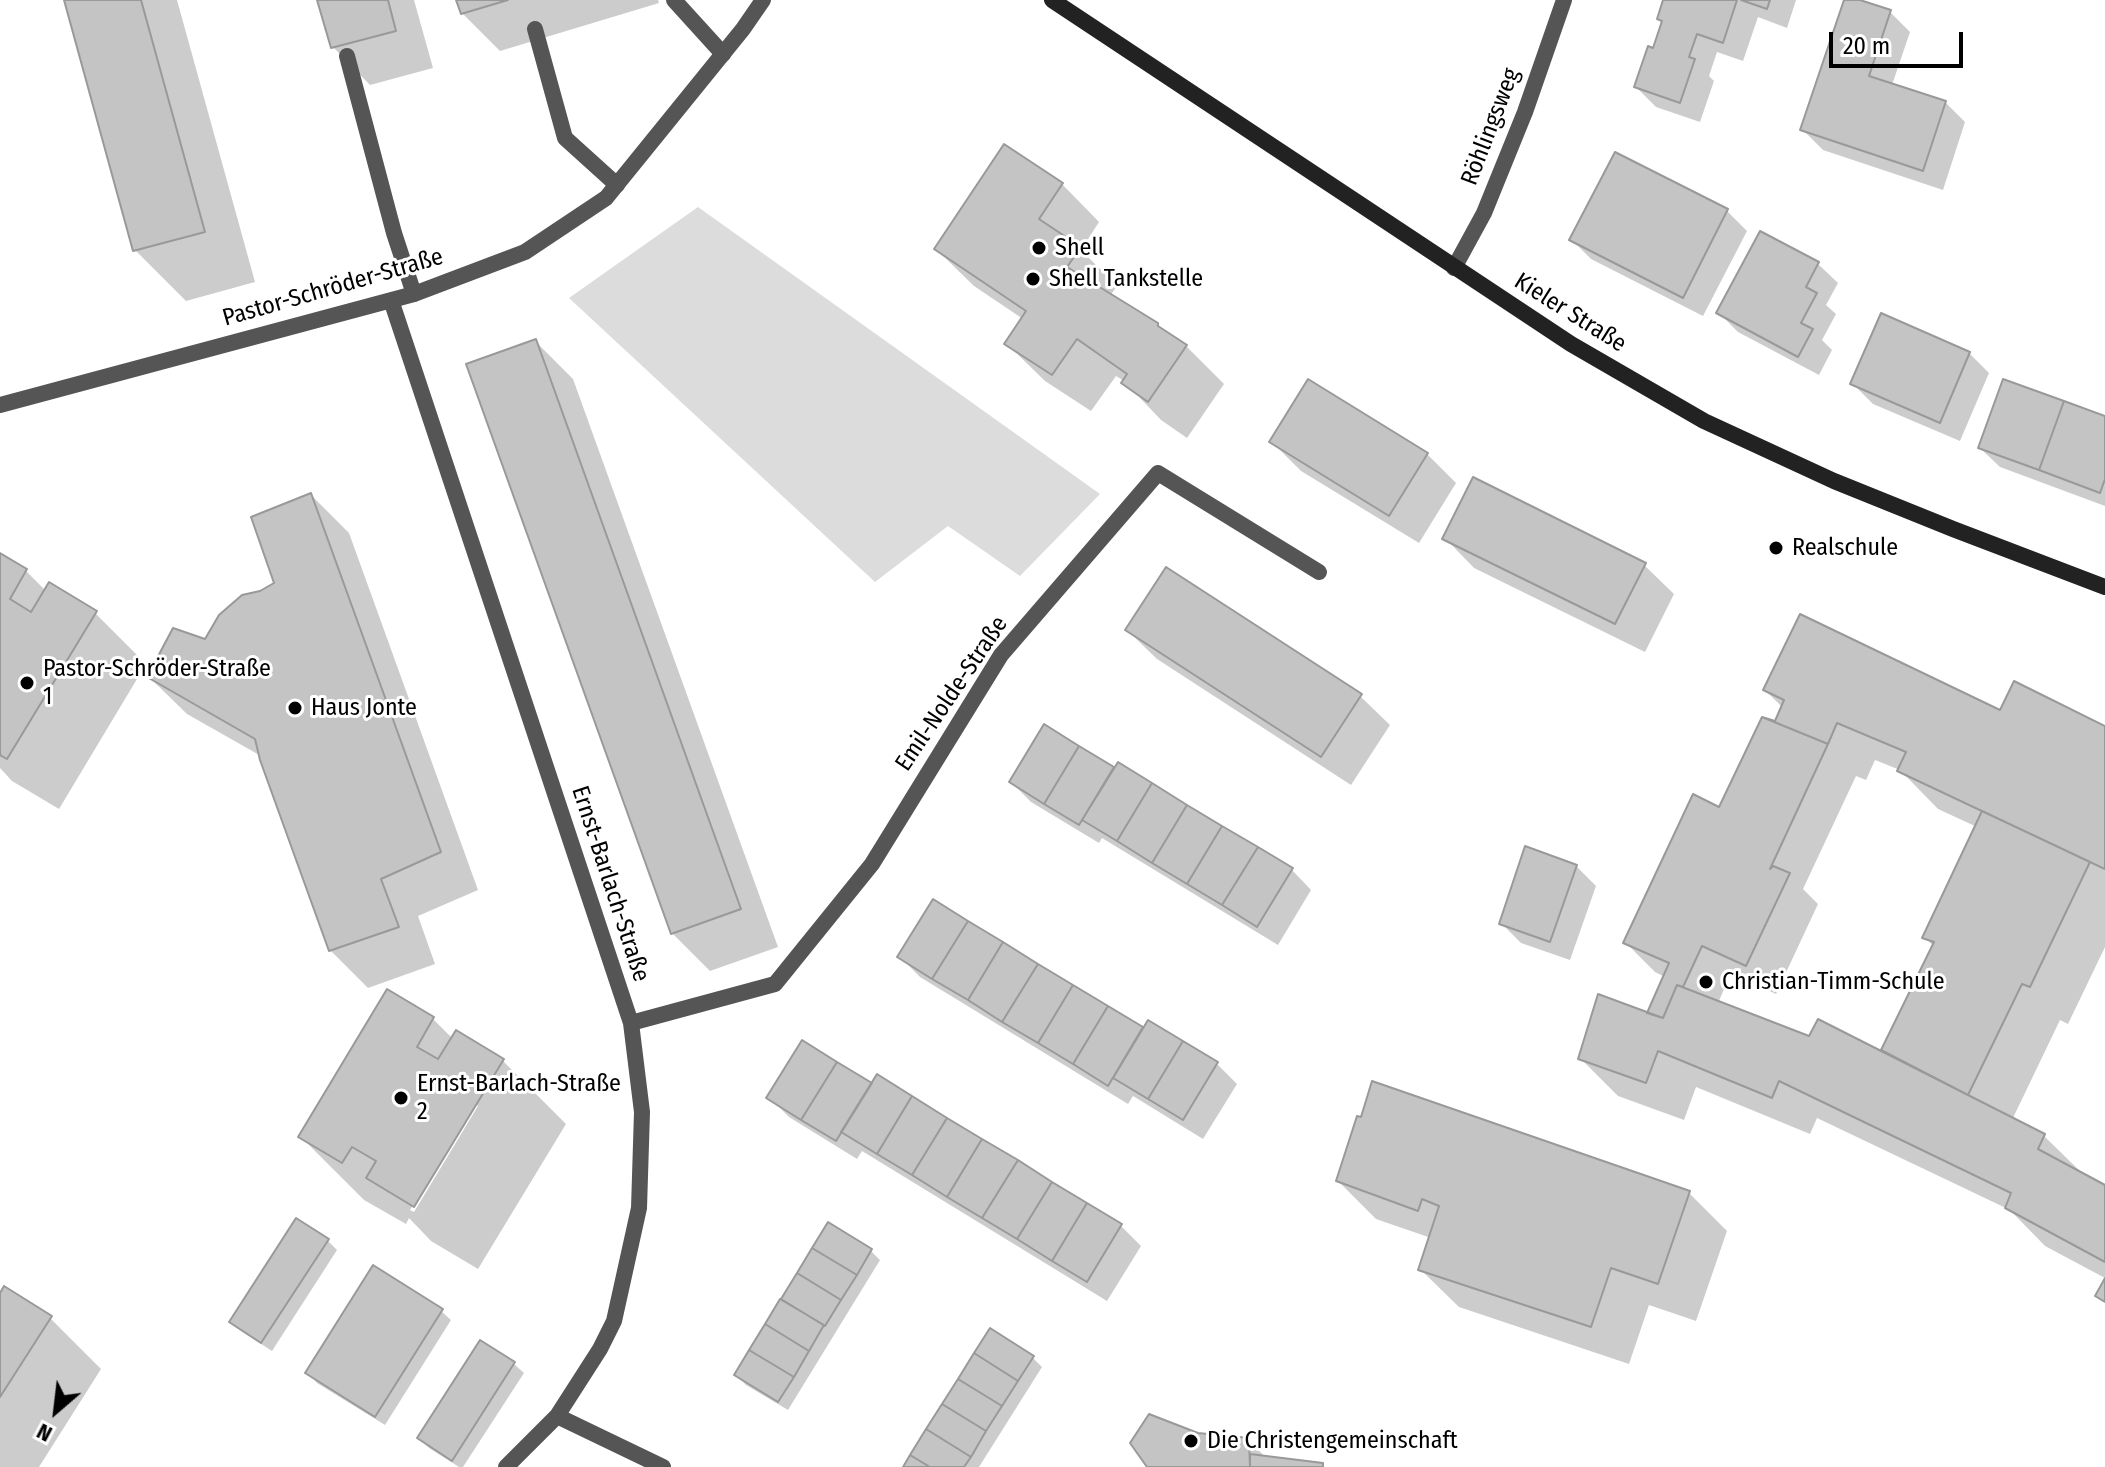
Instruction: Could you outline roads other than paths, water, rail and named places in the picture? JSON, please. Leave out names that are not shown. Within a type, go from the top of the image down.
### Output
[{"type":"main road","name":"Kieler Straße","points":[[1052,0],[1571,344],[1704,421],[1861,492],[2105,587]]},
{"type":"street","points":[[674,0],[723,54]]},
{"type":"street","name":"Pastor-Schröder-Straße","points":[[0,405],[414,294],[525,252],[606,198],[763,0]]},
{"type":"street","name":"Röhlingsweg","points":[[1454,268],[1484,213],[1525,112],[1564,0]]},
{"type":"street","points":[[535,29],[565,138],[617,185]]},
{"type":"street","points":[[347,56],[394,233],[414,294]]},
{"type":"street","name":"Ernst-Barlach-Straße","points":[[391,300],[631,1023],[642,1112],[639,1208],[614,1321],[600,1349],[557,1416],[506,1467]]},
{"type":"street","name":"Emil-Nolde-Straße","points":[[631,1023],[775,984],[872,864],[1001,655],[1158,473],[1319,572]]},
{"type":"street","points":[[557,1416],[663,1467]]},
{"type":"place","name":"Shell","points":[[1039,248]]},
{"type":"place","name":"Shell Tankstelle","points":[[1033,279]]},
{"type":"place","name":"Realschule","points":[[1776,548]]},
{"type":"place","name":"Pastor-Schröder-Straße 1","points":[[27,683]]},
{"type":"place","name":"Haus Jonte","points":[[295,708]]},
{"type":"place","name":"Christian-Timm-Schule","points":[[1706,982]]},
{"type":"place","name":"Ernst-Barlach-Straße 2","points":[[401,1098]]},
{"type":"place","name":"Die Christengemeinschaft","points":[[1191,1441]]}]
